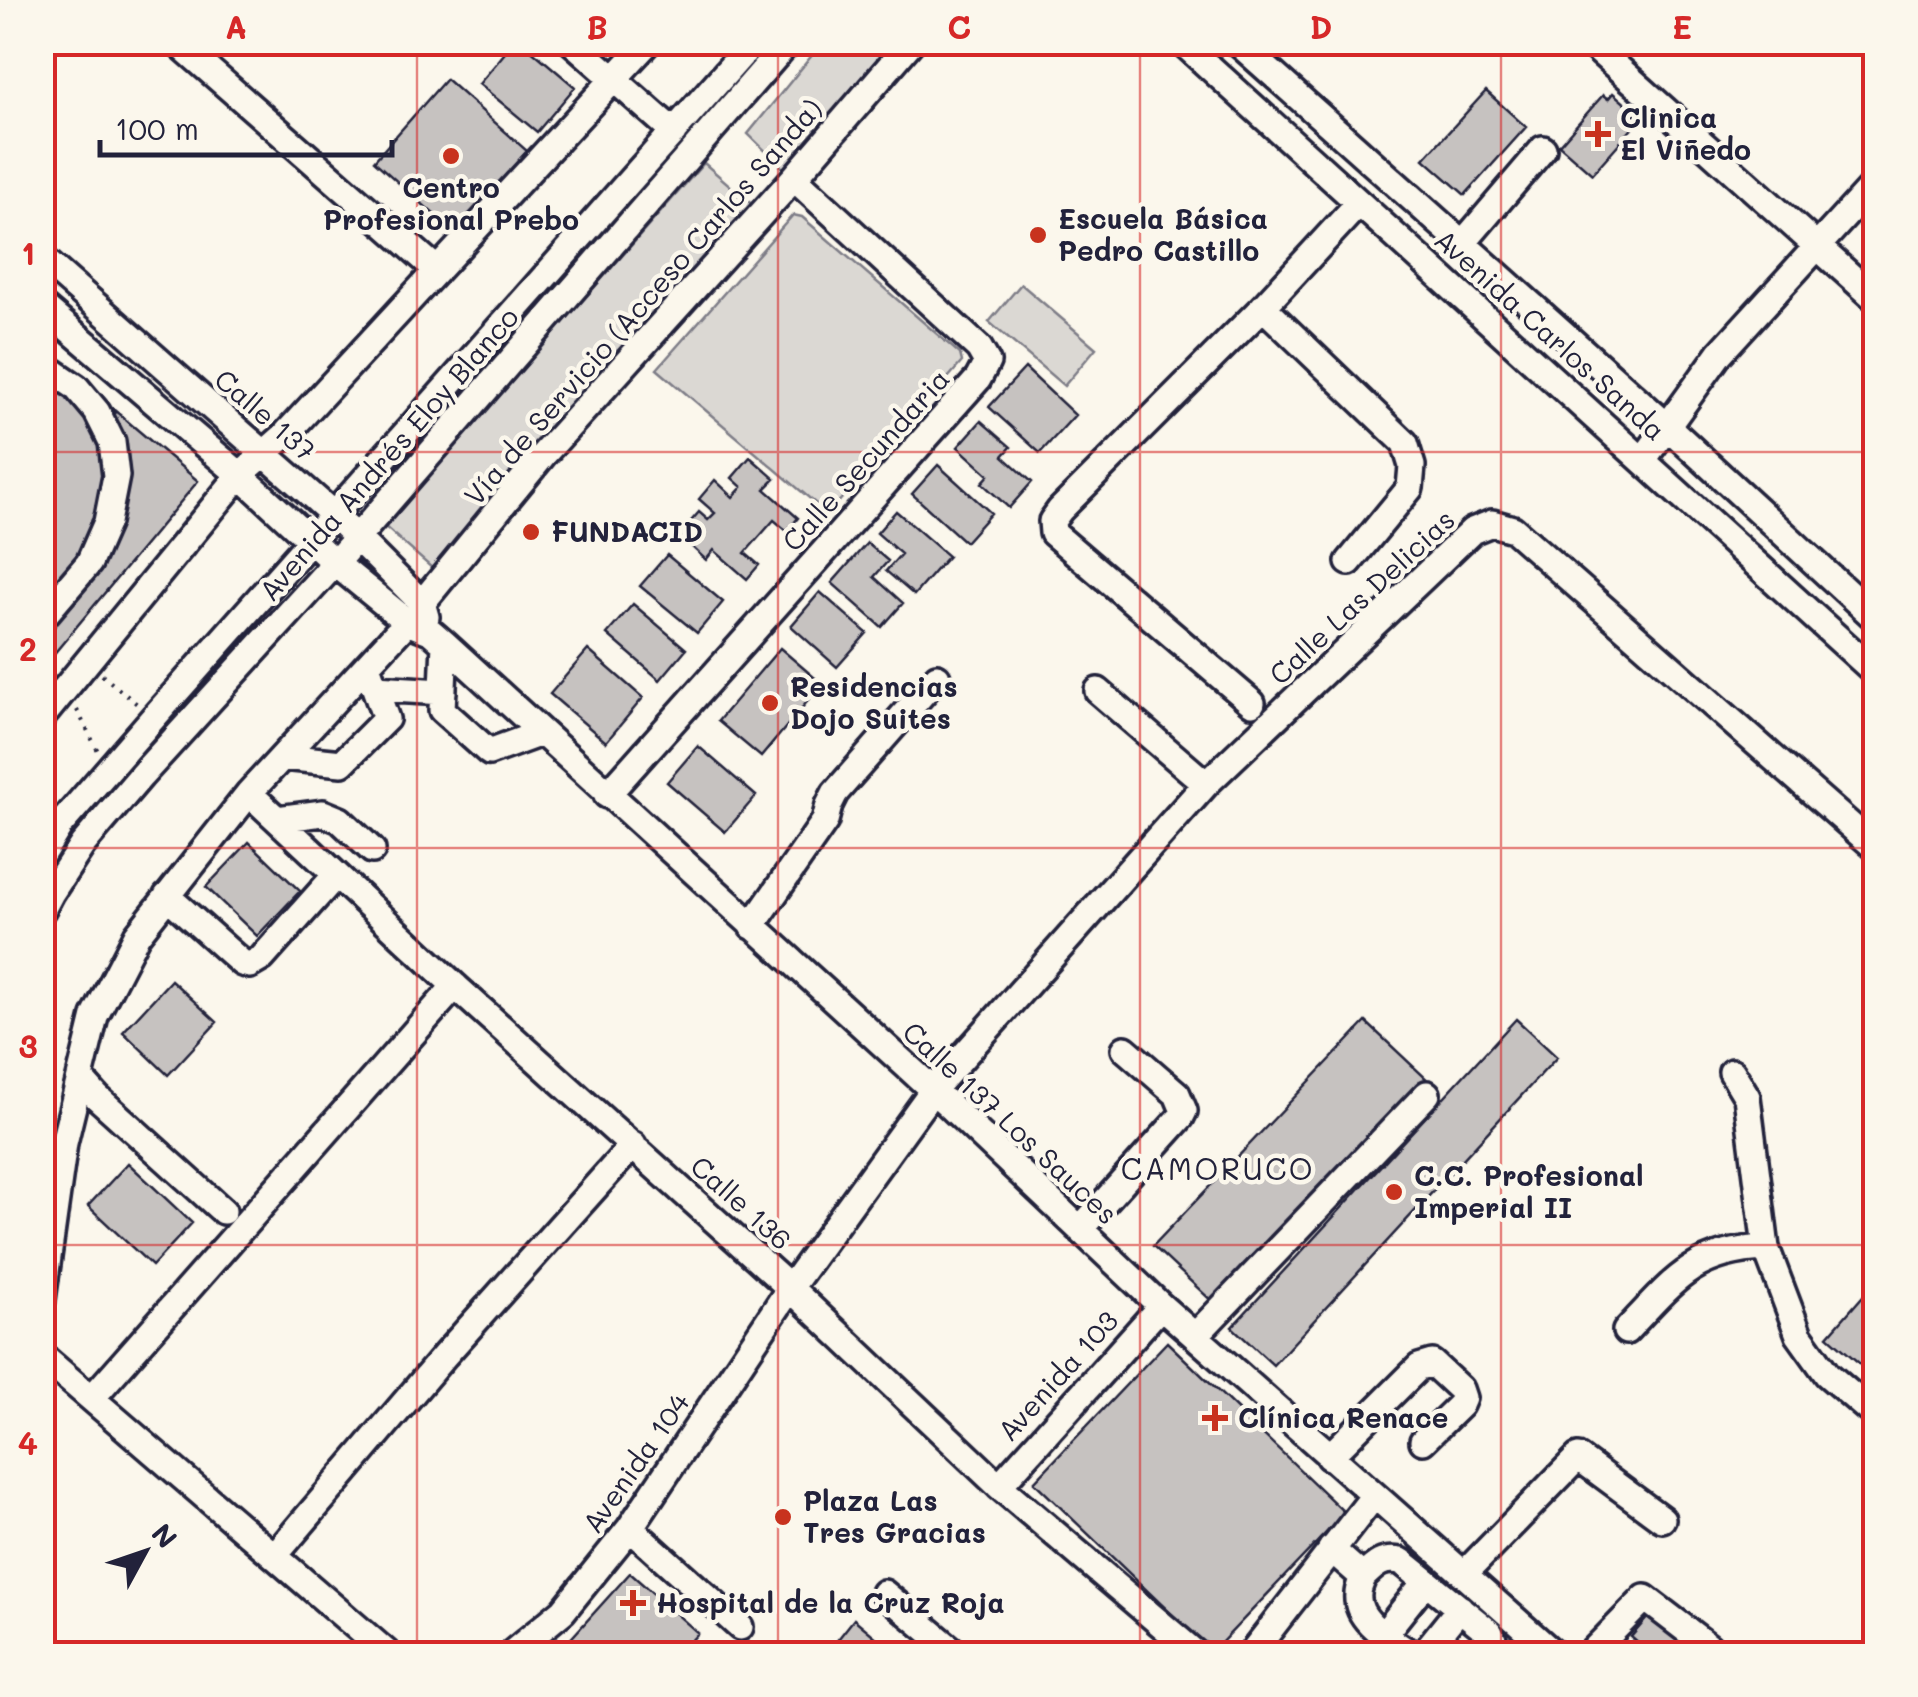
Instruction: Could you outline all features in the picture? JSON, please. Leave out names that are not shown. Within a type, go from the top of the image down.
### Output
[{"type":"street","points":[[177,42],[437,270]]},
{"type":"street","points":[[572,42],[674,132]]},
{"type":"street","points":[[42,717],[240,474],[284,436],[648,42]]},
{"type":"street","name":"Avenida Andrés Eloy Blanco","points":[[42,854],[60,825],[154,717],[753,42]]},
{"type":"street","name":"Avenida Andrés Eloy Blanco","points":[[42,910],[84,844],[141,776],[335,563],[788,42]]},
{"type":"street","name":"Vía de Servicio (Acceso Carlos Sanda)","points":[[42,1300],[64,1143],[95,1016],[137,935],[249,793],[426,625],[544,456],[911,42]]},
{"type":"street","name":"Avenida Carlos Sanda","points":[[1182,42],[1876,674]]},
{"type":"street","name":"Avenida Carlos Sanda","points":[[1237,42],[1876,618]]},
{"type":"street","points":[[1589,42],[1876,299]]},
{"type":"street","points":[[1462,243],[1544,149]]},
{"type":"street","name":"Calle Secundaria","points":[[608,795],[978,379],[987,362],[979,348],[794,178]]},
{"type":"street","points":[[1642,460],[1720,353],[1876,182]]},
{"type":"street","points":[[1252,703],[1053,533],[1052,521],[1263,307],[1360,202]]},
{"type":"street","name":"Calle 137","points":[[42,258],[334,515],[426,625]]},
{"type":"street","points":[[42,306],[240,474],[335,563],[426,625],[443,692],[442,710],[489,752],[542,734]]},
{"type":"street","points":[[1263,307],[1406,443],[1412,466],[1410,488],[1349,562]]},
{"type":"street","points":[[42,364],[76,388],[97,412],[112,442],[116,476],[108,522],[89,562],[42,618]]},
{"type":"street","name":"Calle Las Delicias","points":[[933,1090],[1206,784],[1472,531],[1492,523],[1513,528],[1876,848]]},
{"type":"street","name":"Calle 137 Los Sauces","points":[[426,625],[933,1090],[1161,1306],[1554,1654]]},
{"type":"street","points":[[371,677],[443,692]]},
{"type":"street","points":[[283,757],[343,762],[386,719],[371,677]]},
{"type":"street","points":[[752,926],[825,821],[835,793],[938,677]]},
{"type":"street","points":[[1098,691],[1206,784]]},
{"type":"street","name":"Calle 136","points":[[249,793],[455,986],[790,1288],[999,1486],[1196,1654]]},
{"type":"street","points":[[277,819],[323,812],[340,820],[372,850]]},
{"type":"street","points":[[168,896],[242,963],[250,965],[262,958],[336,875]]},
{"type":"street","points":[[92,1398],[455,986]]},
{"type":"street","points":[[1080,1229],[1184,1111],[1176,1094],[1125,1048]]},
{"type":"street","points":[[1732,1072],[1747,1097],[1766,1248],[1799,1335],[1828,1374],[1876,1416]]},
{"type":"street","points":[[80,1078],[97,1098],[223,1211]]},
{"type":"street","name":"Avenida 104","points":[[511,1654],[563,1611],[630,1528],[790,1288],[933,1090]]},
{"type":"street","points":[[1195,1336],[1427,1094]]},
{"type":"street","points":[[275,1555],[445,1355],[633,1145]]},
{"type":"street","points":[[1626,1330],[1690,1268],[1712,1256],[1766,1248]]},
{"type":"street","name":"Avenida 103","points":[[999,1486],[1161,1306]]},
{"type":"street","points":[[42,1356],[388,1654]]},
{"type":"street","points":[[1329,1457],[1419,1367],[1432,1363],[1460,1389],[1463,1398],[1423,1441]]},
{"type":"street","points":[[1464,1573],[1578,1457],[1662,1519]]},
{"type":"street","points":[[1251,1654],[1374,1497]]},
{"type":"street","points":[[630,1528],[740,1627]]},
{"type":"street","points":[[1331,1549],[1363,1578]]},
{"type":"street","points":[[1411,1654],[1368,1622],[1360,1608],[1358,1595],[1363,1578],[1378,1562],[1388,1559],[1401,1561],[1490,1634],[1494,1642],[1486,1654]]},
{"type":"street","points":[[1384,1634],[1426,1581]]},
{"type":"street","points":[[884,1592],[957,1654]]},
{"type":"street","points":[[1590,1654],[1644,1598],[1709,1646]]},
{"type":"street","points":[[1423,1654],[1460,1608]]},
{"type":"path","points":[[87,663],[154,717]]},
{"type":"path","points":[[66,688],[108,770]]},
{"type":"shaded area","points":[[822,43],[899,43],[786,171],[748,134]]},
{"type":"shaded area","points":[[704,163],[755,207],[433,569],[384,526]]},
{"type":"shaded area","points":[[793,215],[802,217],[960,354],[962,362],[828,514],[657,369]]},
{"type":"shaded area","points":[[1021,284],[1096,348],[1064,386],[989,322]]},
{"type":"building","points":[[514,42],[522,42],[575,87],[537,132],[479,84]]},
{"type":"building","name":"Centro Profesional Prebo","points":[[446,79],[527,151],[455,233],[374,161]]},
{"type":"building","points":[[1486,91],[1526,127],[1465,195],[1424,159]]},
{"type":"building","name":"Clinica El Viñedo","points":[[1613,93],[1636,113],[1632,119],[1637,123],[1592,174],[1559,145],[1603,95],[1608,99]]},
{"type":"building","points":[[42,349],[198,481],[42,668]]},
{"type":"building","points":[[1025,368],[1075,415],[1040,453],[989,407]]},
{"type":"building","points":[[981,421],[1011,447],[1003,456],[1032,482],[1009,508],[982,483],[989,475],[958,447]]},
{"type":"building","points":[[750,457],[775,479],[765,489],[798,518],[787,531],[774,520],[745,553],[759,565],[747,579],[714,550],[706,560],[679,535],[699,512],[708,520],[715,513],[699,499],[715,480],[733,497],[742,487],[732,478]]},
{"type":"building","points":[[938,465],[991,513],[965,542],[912,494]]},
{"type":"building","points":[[896,511],[948,556],[914,595],[886,571],[901,554],[877,533]]},
{"type":"building","points":[[867,543],[888,561],[874,577],[903,603],[882,627],[832,583]]},
{"type":"building","points":[[667,555],[723,602],[697,633],[640,586]]},
{"type":"building","points":[[820,592],[867,633],[837,667],[791,626]]},
{"type":"building","points":[[633,604],[686,649],[660,680],[607,634]]},
{"type":"building","name":"Residencias Dojo Suites","points":[[780,648],[822,684],[761,757],[718,721]]},
{"type":"building","points":[[588,650],[643,698],[606,742],[550,694]]},
{"type":"building","points":[[698,746],[756,796],[725,832],[667,782]]},
{"type":"building","points":[[249,842],[300,891],[257,936],[206,887]]},
{"type":"building","points":[[171,980],[217,1022],[168,1075],[123,1032]]},
{"type":"building","name":"C.C. Profesional Imperial II","points":[[1516,1019],[1557,1057],[1273,1365],[1232,1327]]},
{"type":"building","points":[[1366,1022],[1431,1083],[1218,1307],[1153,1246]]},
{"type":"building","points":[[128,1163],[192,1223],[152,1266],[88,1206]]},
{"type":"building","points":[[1876,1281],[1876,1378],[1828,1336]]},
{"type":"building","points":[[1167,1342],[1345,1513],[1218,1646],[1206,1647],[1034,1482]]},
{"type":"building","name":"Hospital de la Cruz Roja","points":[[630,1573],[698,1633],[679,1654],[557,1654]]},
{"type":"building","points":[[1649,1616],[1692,1654],[1646,1654],[1631,1637]]},
{"type":"building","points":[[854,1619],[896,1654],[848,1654],[835,1643]]},
{"type":"place","name":"Clinica El Viñedo","points":[[1598,134]]},
{"type":"place","name":"Centro Profesional Prebo","points":[[451,156]]},
{"type":"place","name":"Escuela Básica Pedro Castillo","points":[[1038,235]]},
{"type":"place","name":"FUNDACID","points":[[531,532]]},
{"type":"place","name":"Residencias Dojo Suites","points":[[770,703]]},
{"type":"place","name":"C.C. Profesional Imperial II","points":[[1394,1192]]},
{"type":"place","name":"Clínica Renace","points":[[1215,1418]]},
{"type":"place","name":"Plaza Las Tres Gracias","points":[[783,1517]]},
{"type":"place","name":"Hospital de la Cruz Roja","points":[[633,1603]]},
{"type":"district","name":"CAMORUCO","points":[[1218,1170]]}]
